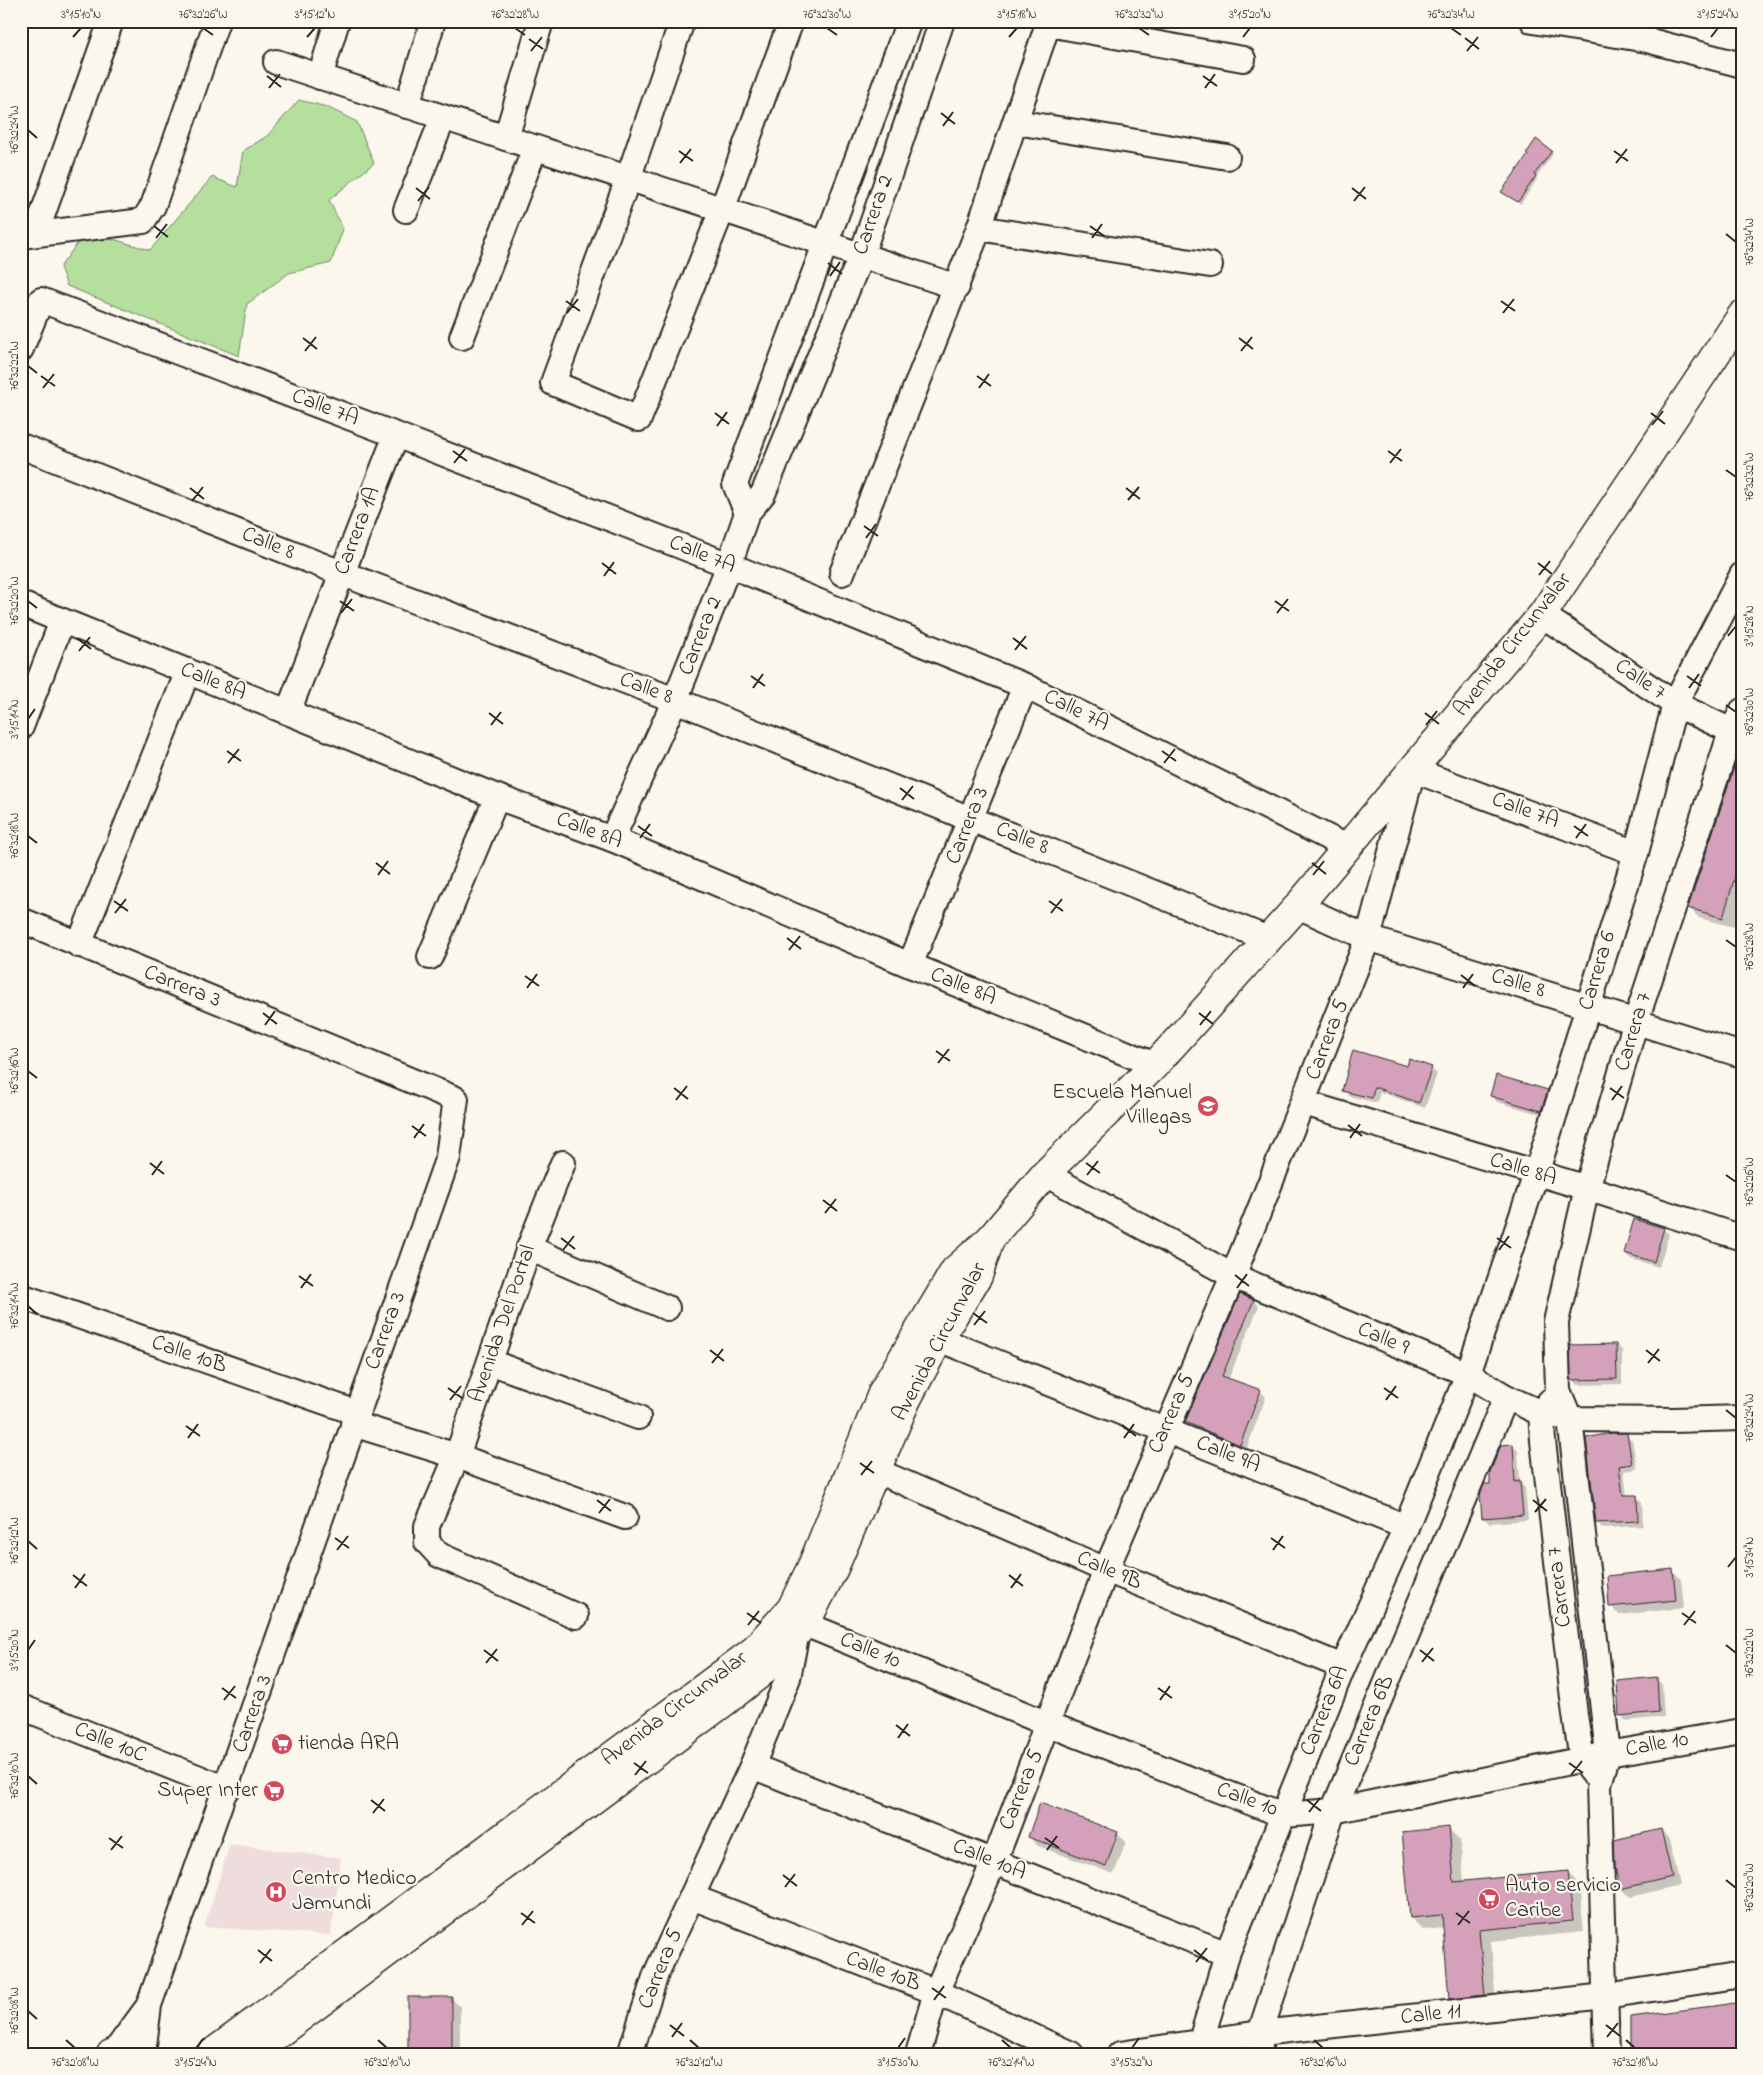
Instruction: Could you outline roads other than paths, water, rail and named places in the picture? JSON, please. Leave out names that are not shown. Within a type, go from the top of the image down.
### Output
[{"type":"main road","name":"Avenida Circunvalar","points":[[211,2054],[752,1652],[791,1609],[812,1566],[883,1391],[922,1322],[955,1270],[990,1240],[1046,1174],[1155,1065],[1298,906],[1414,770],[1542,615],[1742,315]]},
{"type":"main road","name":"Avenida Circunvalar","points":[[251,2054],[728,1700],[761,1672],[800,1631],[834,1568],[906,1401],[939,1339],[978,1276],[990,1240]]},
{"type":"street","points":[[111,21],[28,235],[144,221],[153,206],[217,21]]},
{"type":"street","points":[[320,77],[337,21]]},
{"type":"street","points":[[407,106],[433,21]]},
{"type":"street","points":[[506,138],[542,21]]},
{"type":"street","points":[[682,21],[628,179],[553,383],[640,419],[722,210],[791,21]]},
{"type":"street","name":"Carrera 2","points":[[747,513],[735,484],[827,244],[909,21]]},
{"type":"street","name":"Carrera 2","points":[[612,839],[675,700],[729,565],[747,513],[763,494],[861,256],[942,21]]},
{"type":"street","points":[[1533,21],[1647,40],[1742,65]]},
{"type":"street","points":[[842,573],[979,228],[1048,22],[1243,59]]},
{"type":"street","points":[[276,62],[956,287]]},
{"type":"street","points":[[406,210],[443,118]]},
{"type":"street","points":[[1016,122],[1227,157]]},
{"type":"street","points":[[462,337],[536,148]]},
{"type":"street","points":[[979,228],[1210,265]]},
{"type":"street","name":"Calle 7A","points":[[21,349],[41,300],[396,435],[729,565],[1025,686],[1348,847]]},
{"type":"street","name":"Carrera 1A","points":[[288,712],[396,435]]},
{"type":"street","name":"Calle 8","points":[[21,446],[341,573],[675,700],[972,818],[1268,939]]},
{"type":"street","name":"Carrera 6","points":[[1468,1374],[1536,1174],[1636,853],[1676,704],[1742,574]]},
{"type":"street","name":"Calle 8A","points":[[21,604],[497,797],[612,839],[910,965],[1155,1065]]},
{"type":"street","name":"Calle 7","points":[[1542,615],[1676,704],[1736,734]]},
{"type":"street","points":[[23,717],[62,620]]},
{"type":"street","points":[[79,945],[188,672]]},
{"type":"street","name":"Carrera 3","points":[[910,965],[1025,686]]},
{"type":"street","name":"Carrera 7","points":[[1608,2054],[1599,1784],[1608,1754],[1570,1419],[1558,1390],[1556,1322],[1587,1188],[1636,1021],[1736,734],[1742,711]]},
{"type":"street","name":"Calle 7A","points":[[1414,770],[1636,853]]},
{"type":"street","name":"Carrera 5","points":[[918,2054],[936,1992],[994,1862],[1106,1570],[1233,1276],[1304,1103],[1368,938],[1414,770]]},
{"type":"street","points":[[430,956],[497,797]]},
{"type":"street","name":"Calle 8","points":[[1298,906],[1368,938],[1742,1054]]},
{"type":"street","name":"Carrera 3","points":[[21,920],[456,1100],[448,1157],[227,1789],[149,2005],[143,2054]]},
{"type":"street","name":"Calle 8A","points":[[1304,1103],[1587,1188],[1742,1238]]},
{"type":"street","name":"Avenida Del Portal","points":[[563,1163],[529,1248],[457,1456],[427,1526],[428,1542],[439,1555],[576,1616]]},
{"type":"street","name":"Calle 9","points":[[1046,1174],[1233,1276],[1468,1374],[1506,1397],[1541,1413],[1570,1419],[1673,1420],[1742,1418]]},
{"type":"street","points":[[529,1248],[667,1308]]},
{"type":"street","name":"Calle 10B","points":[[21,1296],[625,1517]]},
{"type":"street","name":"Calle 9A","points":[[939,1339],[1406,1528]]},
{"type":"street","points":[[490,1362],[638,1417]]},
{"type":"street","name":"Carrera 6A","points":[[1198,2048],[1227,1954],[1343,1667],[1406,1528],[1468,1374]]},
{"type":"street","points":[[1541,1413],[1558,1390]]},
{"type":"street","name":"Carrera 6B","points":[[1260,2043],[1333,1811],[1506,1397]]},
{"type":"street","name":"Carrera 7","points":[[1541,1413],[1575,1715],[1582,1760],[1599,1784]]},
{"type":"street","name":"Calle 9B","points":[[877,1470],[1106,1570],[1343,1667]]},
{"type":"street","name":"Carrera 5","points":[[630,2054],[656,1974],[752,1766],[788,1678],[800,1631]]},
{"type":"street","name":"Calle 10","points":[[800,1631],[1283,1815],[1333,1811],[1608,1754],[1742,1731]]},
{"type":"street","name":"Calle 10C","points":[[21,1707],[227,1789]]},
{"type":"street","name":"Calle 10A","points":[[752,1766],[1227,1954]]},
{"type":"street","name":"Calle 10B","points":[[692,1896],[936,1992],[1071,2054]]},
{"type":"street","name":"Calle 11","points":[[1120,2054],[1260,2043],[1606,1996],[1742,1975]]},
{"type":"street","name":"Carrera 3","points":[[116,2053],[149,2005]]},
{"type":"place","name":"Escuela Manuel Villegas","points":[[1208,1106]]},
{"type":"place","name":"tienda ARA","points":[[282,1744]]},
{"type":"place","name":"Super Inter","points":[[274,1791]]},
{"type":"place","name":"Centro Medico Jamundi","points":[[276,1892]]},
{"type":"place","name":"Auto servicio Caribe","points":[[1489,1899]]}]
